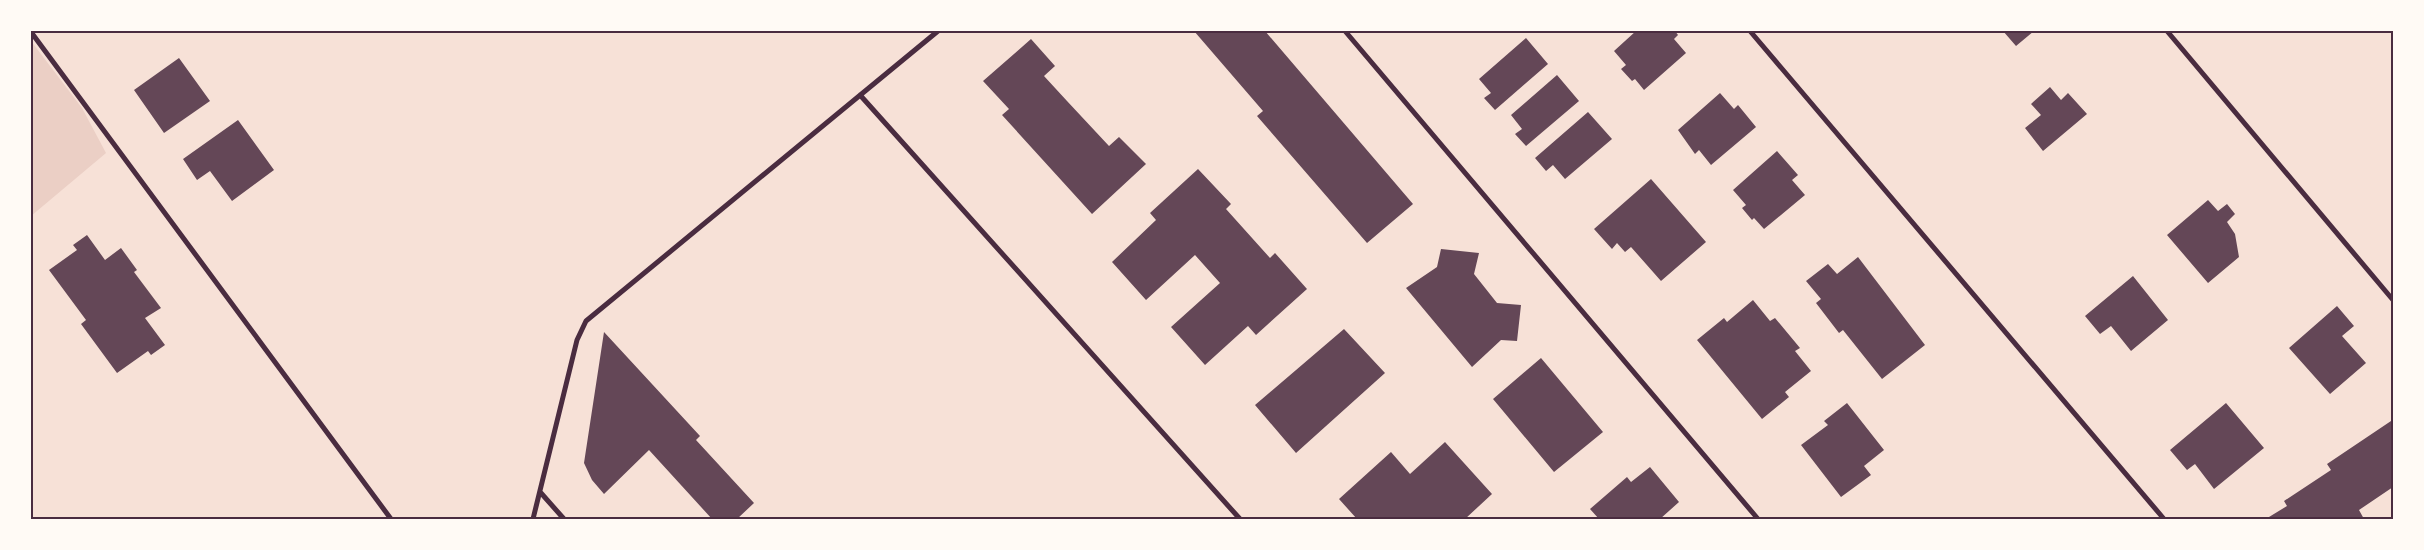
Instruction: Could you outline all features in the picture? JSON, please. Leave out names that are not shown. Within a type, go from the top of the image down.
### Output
[{"type":"street","points":[[533,519],[577,340],[586,321],[938,31]]},
{"type":"street","points":[[1345,31],[1758,519]]},
{"type":"street","points":[[1750,31],[2164,519]]},
{"type":"street","points":[[2167,31],[2393,300]]},
{"type":"street","points":[[31,32],[391,519]]},
{"type":"street","points":[[860,95],[1240,519]]},
{"type":"street","points":[[540,493],[564,519]]},
{"type":"shaded area","points":[[31,41],[82,108],[106,153],[31,216]]},
{"type":"building","points":[[1194,31],[1265,31],[1413,204],[1367,243],[1257,116],[1263,111]]},
{"type":"building","points":[[1636,31],[1675,31],[1678,35],[1674,39],[1686,53],[1644,90],[1635,79],[1632,81],[1621,69],[1626,65],[1614,51]]},
{"type":"building","points":[[2003,31],[2034,31],[2016,46]]},
{"type":"building","points":[[1526,38],[1548,64],[1495,110],[1484,98],[1491,93],[1479,79]]},
{"type":"building","points":[[1031,39],[1055,66],[1044,76],[1067,101],[1109,146],[1119,137],[1146,164],[1092,214],[1002,115],[1009,109],[983,81]]},
{"type":"building","points":[[179,58],[210,101],[164,133],[134,90]]},
{"type":"building","points":[[1557,75],[1579,101],[1526,146],[1515,134],[1522,129],[1511,115]]},
{"type":"building","points":[[2050,87],[2061,100],[2068,93],[2087,114],[2043,151],[2025,128],[2041,115],[2031,104]]},
{"type":"building","points":[[1720,93],[1734,109],[1738,105],[1756,127],[1711,165],[1699,150],[1695,154],[1678,130]]},
{"type":"building","points":[[1588,112],[1612,139],[1565,179],[1553,165],[1546,171],[1535,158]]},
{"type":"building","points":[[238,120],[274,170],[232,201],[210,171],[197,180],[183,159]]},
{"type":"building","points":[[1777,151],[1798,175],[1792,180],[1805,195],[1764,229],[1754,218],[1752,220],[1742,208],[1746,205],[1733,190]]},
{"type":"building","points":[[1198,169],[1231,204],[1226,209],[1270,258],[1275,253],[1307,289],[1256,335],[1248,326],[1205,365],[1171,327],[1220,283],[1195,255],[1146,300],[1112,262],[1156,220],[1150,213]]},
{"type":"building","points":[[1651,179],[1706,242],[1661,281],[1631,247],[1625,252],[1617,243],[1612,249],[1594,229]]},
{"type":"building","points":[[2208,200],[2218,211],[2227,204],[2235,214],[2227,222],[2235,234],[2239,257],[2208,283],[2167,235]]},
{"type":"building","points":[[87,235],[105,260],[121,248],[137,270],[134,272],[161,308],[145,318],[165,345],[151,355],[148,351],[117,373],[81,324],[86,320],[49,270],[77,250],[73,245]]},
{"type":"building","points":[[1441,249],[1479,253],[1474,274],[1497,303],[1521,305],[1517,341],[1501,340],[1472,367],[1406,288],[1437,267]]},
{"type":"building","points":[[1858,257],[1925,345],[1882,379],[1843,330],[1839,333],[1816,303],[1821,299],[1806,281],[1828,264],[1837,274]]},
{"type":"building","points":[[2133,276],[2168,320],[2131,351],[2111,326],[2100,334],[2085,316]]},
{"type":"building","points":[[1753,300],[1770,321],[1775,318],[1800,348],[1795,351],[1811,371],[1785,392],[1789,397],[1762,419],[1697,340],[1724,318],[1727,322]]},
{"type":"building","points":[[2337,306],[2354,326],[2342,336],[2366,363],[2330,394],[2289,348]]},
{"type":"building","points":[[1344,329],[1385,373],[1296,453],[1255,405]]},
{"type":"building","points":[[604,332],[700,436],[696,440],[754,503],[737,519],[712,519],[649,450],[604,494],[592,480],[584,463]]},
{"type":"building","points":[[1541,358],[1603,432],[1554,472],[1493,399]]},
{"type":"building","points":[[1847,403],[1884,450],[1864,466],[1871,475],[1841,497],[1801,445],[1828,425],[1824,421]]},
{"type":"building","points":[[2226,403],[2264,448],[2214,489],[2195,464],[2187,470],[2170,450]]},
{"type":"building","points":[[2391,421],[2393,424],[2393,487],[2359,510],[2364,519],[2270,519],[2269,517],[2287,506],[2284,501],[2331,470],[2327,464]]},
{"type":"building","points":[[1445,442],[1492,494],[1465,519],[1357,519],[1339,499],[1391,452],[1410,474]]},
{"type":"building","points":[[1650,467],[1679,502],[1660,519],[1599,519],[1590,509],[1627,477],[1631,482]]}]
